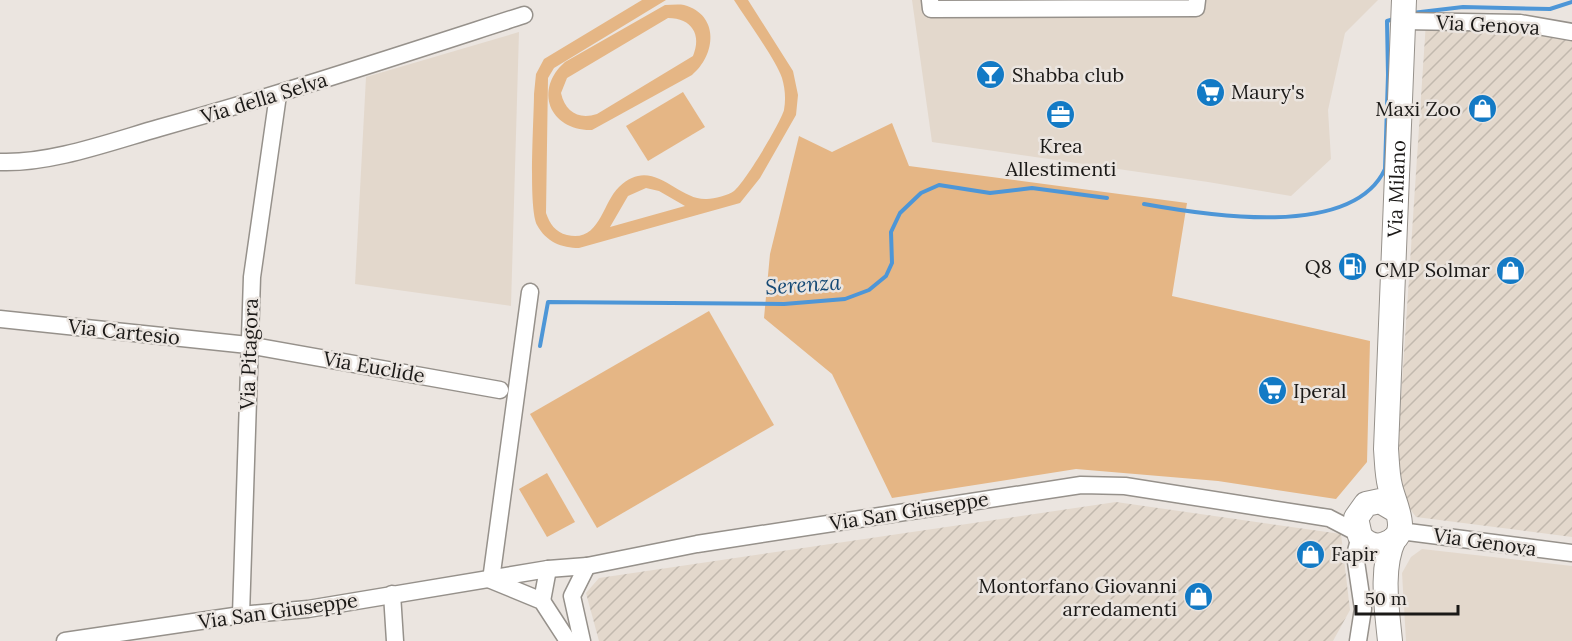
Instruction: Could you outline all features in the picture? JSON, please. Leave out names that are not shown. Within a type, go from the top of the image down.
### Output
[{"type":"main road","name":"Via Milano","points":[[1381,534],[1388,474],[1386,449],[1403,16]]},
{"type":"main road","name":"Via Milano","points":[[1386,449],[1368,505],[1356,518],[1381,534],[1389,550],[1387,577],[1390,641]]},
{"type":"main road","points":[[1368,505],[1387,502],[1381,534]]},
{"type":"street","points":[[930,0],[931,9],[1196,8],[1197,0]]},
{"type":"street","name":"Via della Selva","points":[[0,162],[21,163],[278,95],[524,15]]},
{"type":"street","name":"Via Genova","points":[[1403,16],[1520,24],[1572,32]]},
{"type":"street","name":"Via Pitagora","points":[[241,615],[248,345],[256,241],[278,95]]},
{"type":"street","points":[[530,292],[491,580],[542,601],[568,641]]},
{"type":"street","name":"Via Cartesio","points":[[0,319],[248,345]]},
{"type":"street","name":"Via Euclide","points":[[248,345],[500,390]]},
{"type":"street","name":"Via San Giuseppe","points":[[65,641],[241,615],[308,609],[548,569],[587,566],[708,542],[1081,485],[1125,486],[1329,518],[1381,534]]},
{"type":"street","name":"Via San Giuseppe","points":[[1329,518],[1368,505]]},
{"type":"street","points":[[1358,641],[1363,609],[1355,570],[1381,534]]},
{"type":"street","name":"Via Genova","points":[[1381,534],[1572,553]]},
{"type":"street","points":[[582,641],[572,596],[587,566]]},
{"type":"street","points":[[542,601],[548,569]]},
{"type":"street","points":[[392,594],[395,641]]},
{"type":"shaded area","points":[[642,0],[666,0],[554,68],[548,78],[546,213],[554,227],[567,235],[578,236],[593,228],[613,194],[631,178],[643,175],[654,177],[696,198],[707,199],[734,191],[746,177],[781,117],[785,94],[782,78],[774,61],[734,0],[748,0],[793,71],[798,95],[796,115],[760,178],[740,203],[579,248],[567,247],[545,236],[537,225],[534,215],[532,182],[534,94],[536,74],[544,59]],"holes":[[[646,188],[659,191],[685,206],[610,227],[628,196]]]},
{"type":"shaded area","points":[[912,0],[1378,0],[1345,33],[1328,110],[1331,159],[1291,196],[932,142]]},
{"type":"shaded area","points":[[665,5],[684,5],[696,10],[709,26],[710,47],[700,67],[692,75],[592,130],[577,129],[566,124],[551,107],[548,96],[550,85],[555,73],[565,62]],"holes":[[[668,18],[689,24],[693,29],[696,41],[693,56],[597,114],[584,116],[569,110],[561,93],[567,78]]]},
{"type":"shaded area","points":[[1426,22],[1572,30],[1572,537],[1416,517],[1395,489]]},
{"type":"shaded area","points":[[519,32],[511,306],[355,284],[366,77]]},
{"type":"shaded area","points":[[683,92],[705,127],[648,161],[626,126]]},
{"type":"shaded area","points":[[892,123],[909,166],[1187,203],[1172,296],[1370,341],[1367,462],[1336,499],[1218,481],[1076,469],[892,498],[832,374],[764,318],[770,254],[799,136],[832,152]]},
{"type":"shaded area","points":[[709,311],[774,425],[597,528],[530,414]]},
{"type":"shaded area","points":[[547,473],[575,522],[547,537],[519,489]]},
{"type":"shaded area","points":[[1116,502],[1341,534],[1350,610],[1333,641],[599,641],[586,593],[599,578]]},
{"type":"shaded area","points":[[1422,549],[1572,566],[1572,641],[1406,641],[1402,573],[1411,557]]},
{"type":"waterway","name":"Serenza","points":[[1412,13],[1463,7],[1550,9],[1572,2]]},
{"type":"waterway","name":"Serenza","points":[[1144,204],[1203,213],[1275,217],[1310,214],[1342,206],[1368,191],[1385,169],[1387,21],[1394,19]]},
{"type":"waterway","name":"Serenza","points":[[540,346],[548,302],[784,304],[845,299],[869,290],[886,276],[892,263],[891,232],[900,213],[921,193],[939,185],[990,193],[1032,188],[1107,198]]},
{"type":"place","name":"Shabba club","points":[[991,75]]},
{"type":"place","name":"Maury's","points":[[1210,92]]},
{"type":"place","name":"Maxi Zoo","points":[[1482,109]]},
{"type":"place","name":"Krea Allestimenti","points":[[1061,115]]},
{"type":"place","name":"Q8","points":[[1353,267]]},
{"type":"place","name":"CMP Solmar","points":[[1511,270]]},
{"type":"place","name":"Iperal","points":[[1272,391]]},
{"type":"place","name":"Fapir","points":[[1310,554]]},
{"type":"place","name":"Montorfano Giovanni arredamenti","points":[[1198,597]]}]
